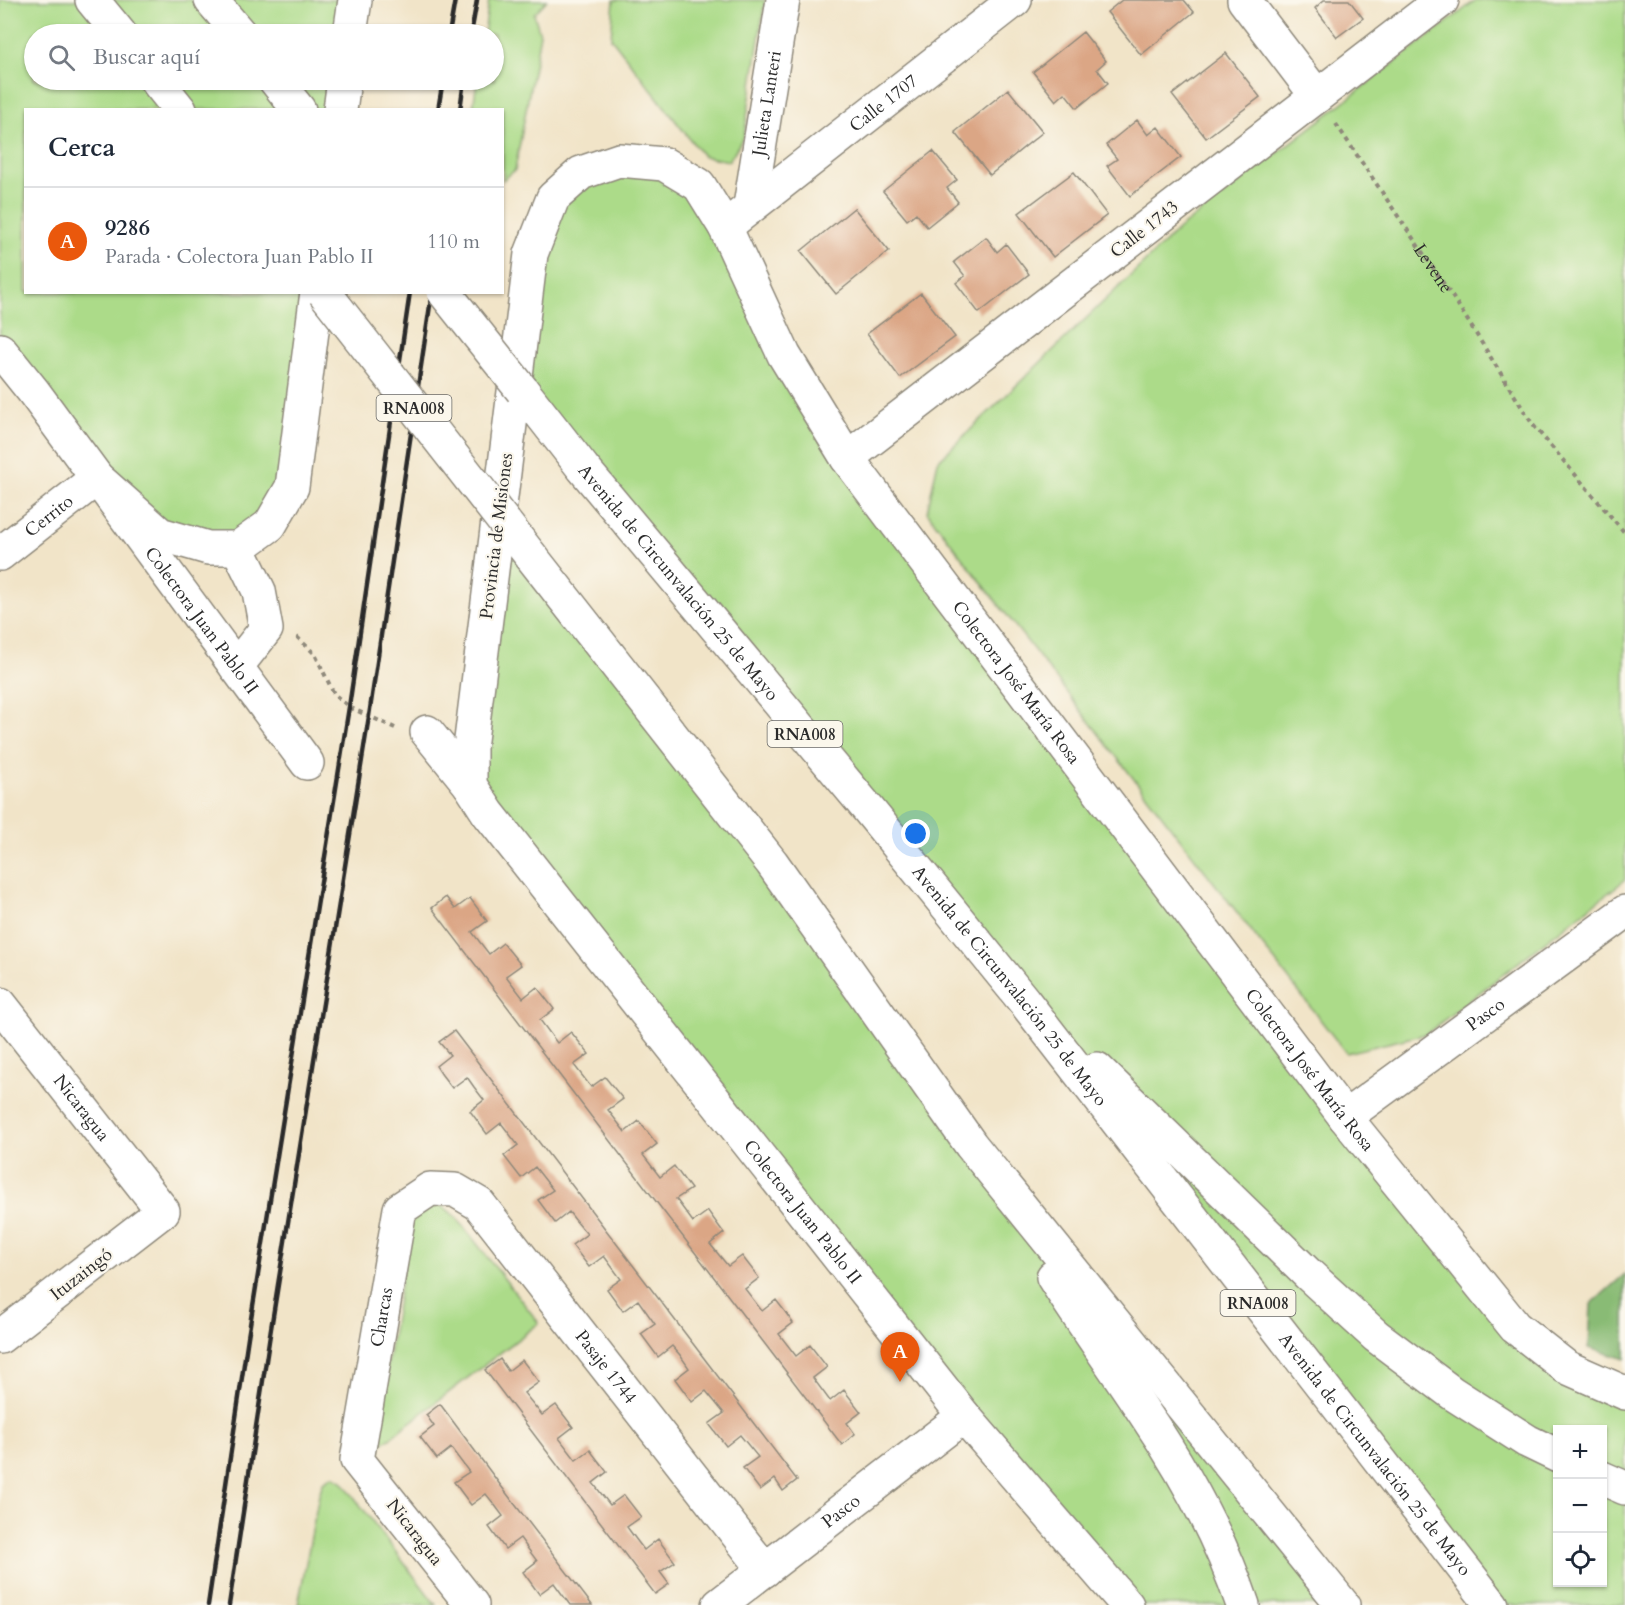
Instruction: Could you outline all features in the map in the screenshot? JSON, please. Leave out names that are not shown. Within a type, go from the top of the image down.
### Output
[{"type":"main road","points":[[92,0],[112,24]]},
{"type":"main road","points":[[211,0],[231,24]]},
{"type":"main road","points":[[351,24],[355,0]]},
{"type":"main road","name":"Julieta Lanteri","points":[[750,206],[783,0]]},
{"type":"main road","name":"Calle 1707","points":[[725,227],[1015,0]]},
{"type":"main road","points":[[1244,0],[1317,96]]},
{"type":"main road","name":"Calle 1743","points":[[846,458],[1442,0]]},
{"type":"main road","points":[[164,90],[178,108]]},
{"type":"main road","points":[[283,90],[297,108]]},
{"type":"main road","points":[[340,108],[343,90]]},
{"type":"main road","name":"Colectora José María Rosa","points":[[531,254],[553,198],[582,173],[619,160],[664,164],[699,185],[725,227],[784,355],[846,458],[1346,1118],[1515,1327],[1566,1367],[1625,1393]]},
{"type":"main road","name":"Provincia de Misiones","points":[[470,785],[470,748],[531,254]]},
{"type":"main road","points":[[236,668],[266,629],[259,591],[238,548],[270,525],[292,487],[317,294]]},
{"type":"main road","name":"RNA008","points":[[326,294],[772,863],[971,1145],[1343,1605]]},
{"type":"main road","name":"Avenida de Circunvalación 25 de Mayo","points":[[446,294],[583,468],[868,809],[1024,1001],[1492,1605]]},
{"type":"main road","name":"Colectora Juan Pablo II","points":[[0,350],[33,391],[308,763]]},
{"type":"main road","name":"Colectora Juan Pablo II","points":[[97,478],[160,534],[207,548],[238,548]]},
{"type":"main road","name":"Cerrito","points":[[0,554],[97,478]]},
{"type":"main road","points":[[427,732],[470,785]]},
{"type":"main road","name":"Colectora Juan Pablo II","points":[[470,785],[488,813],[964,1416],[1127,1605]]},
{"type":"main road","name":"Pasco","points":[[1346,1118],[1625,912]]},
{"type":"main road","points":[[1024,1001],[1140,1109],[1308,1274],[1376,1336],[1452,1393],[1527,1441],[1553,1454]]},
{"type":"main road","name":"Nicaragua","points":[[0,1004],[163,1211]]},
{"type":"main road","points":[[971,1145],[1057,1282],[1147,1415],[1188,1483],[1216,1536],[1243,1605]]},
{"type":"main road","name":"Charcas","points":[[357,1460],[400,1209],[430,1189]]},
{"type":"main road","name":"Pasaje 1744","points":[[430,1189],[455,1190],[478,1204],[765,1570]]},
{"type":"main road","name":"Ituzaingó","points":[[0,1337],[163,1211]]},
{"type":"main road","name":"Pasco","points":[[719,1605],[964,1416]]},
{"type":"main road","name":"Nicaragua","points":[[357,1460],[472,1605]]},
{"type":"main road","points":[[1604,1479],[1625,1488]]},
{"type":"path","name":"Levene","points":[[1317,96],[1458,305],[1533,425],[1625,533]]},
{"type":"path","points":[[262,608],[288,628],[315,654],[334,694],[349,707],[411,736],[427,732]]},
{"type":"green space","points":[[0,0],[355,0],[351,24],[24,24],[24,90],[343,90],[340,108],[24,108],[24,294],[317,294],[292,487],[238,548],[160,534],[0,350]]},
{"type":"green space","points":[[489,0],[547,0],[534,14],[540,34],[515,170],[504,179],[504,108],[473,108],[476,90],[504,90],[504,24],[485,24]]},
{"type":"green space","points":[[614,0],[765,0],[744,136],[729,161],[703,156],[611,38]]},
{"type":"green space","points":[[1476,0],[1625,0],[1625,880],[1426,1034],[1346,1053],[927,512],[938,461],[1179,229]]},
{"type":"green space","points":[[619,160],[699,185],[784,355],[1515,1327],[1625,1393],[1625,1605],[1492,1605],[522,390],[553,198]]},
{"type":"green space","points":[[505,523],[1343,1605],[1127,1605],[488,813],[470,748]]},
{"type":"green space","points":[[435,1204],[445,1208],[456,1217],[539,1323],[374,1450],[411,1217]]},
{"type":"green space","points":[[1625,1274],[1625,1359],[1589,1348],[1591,1304]]},
{"type":"green space","points":[[333,1476],[342,1481],[436,1605],[298,1605],[319,1495],[323,1482]]},
{"type":"building","points":[[1122,0],[1184,0],[1194,12],[1141,55],[1107,12]]},
{"type":"building","points":[[1324,0],[1349,0],[1363,18],[1337,37],[1315,8]]},
{"type":"building","points":[[1083,32],[1106,61],[1097,69],[1108,83],[1077,108],[1065,93],[1056,101],[1033,72]]},
{"type":"building","points":[[1226,53],[1260,97],[1206,138],[1172,95]]},
{"type":"building","points":[[1008,89],[1043,132],[990,175],[955,132]]},
{"type":"building","points":[[1137,120],[1148,135],[1158,127],[1181,157],[1130,196],[1107,166],[1117,159],[1106,145]]},
{"type":"building","points":[[933,151],[957,180],[947,188],[958,202],[927,227],[916,213],[907,220],[883,191]]},
{"type":"building","points":[[1074,172],[1107,215],[1053,257],[1019,213]]},
{"type":"building","points":[[854,208],[889,251],[836,294],[801,251]]},
{"type":"building","points":[[986,237],[997,252],[1006,244],[1029,274],[979,313],[956,283],[965,276],[954,262]]},
{"type":"building","points":[[921,293],[955,337],[900,378],[867,334]]},
{"type":"building","points":[[446,897],[455,909],[470,898],[487,921],[472,932],[489,954],[503,943],[521,965],[506,976],[523,998],[537,987],[554,1009],[540,1020],[557,1043],[571,1032],[589,1054],[574,1065],[591,1087],[605,1077],[623,1099],[608,1110],[625,1132],[639,1121],[657,1144],[643,1155],[660,1177],[674,1166],[691,1189],[676,1199],[693,1222],[708,1211],[724,1233],[710,1244],[728,1266],[742,1256],[759,1278],[745,1289],[762,1311],[776,1300],[793,1323],[779,1334],[796,1356],[810,1345],[827,1367],[813,1378],[830,1401],[844,1390],[861,1412],[847,1423],[855,1434],[842,1445],[432,908]]},
{"type":"building","points":[[454,1031],[797,1480],[783,1491],[775,1479],[760,1490],[743,1468],[758,1457],[740,1435],[726,1446],[709,1424],[724,1413],[706,1391],[692,1402],[675,1379],[689,1368],[672,1346],[658,1357],[641,1334],[655,1324],[638,1300],[623,1311],[607,1289],[621,1279],[604,1256],[589,1267],[572,1245],[587,1234],[569,1212],[555,1223],[538,1200],[553,1190],[535,1167],[521,1178],[504,1156],[518,1145],[501,1123],[487,1134],[470,1111],[484,1100],[467,1077],[452,1088],[442,1075],[436,1066],[450,1055],[439,1042]]},
{"type":"building","points":[[500,1359],[508,1371],[522,1360],[539,1382],[524,1393],[542,1415],[556,1405],[573,1427],[559,1438],[576,1460],[590,1450],[607,1472],[593,1483],[610,1505],[624,1495],[641,1517],[627,1527],[644,1550],[658,1539],[675,1562],[660,1572],[669,1584],[655,1594],[485,1370]]},
{"type":"building","points":[[440,1404],[592,1605],[570,1605],[554,1583],[539,1594],[523,1572],[537,1561],[520,1538],[505,1549],[489,1527],[503,1516],[486,1494],[471,1505],[454,1482],[469,1472],[451,1448],[437,1459],[420,1437],[434,1426],[426,1415]]},
{"type":"railway","points":[[451,24],[455,0]]},
{"type":"railway","points":[[473,24],[477,0]]},
{"type":"railway","points":[[438,108],[441,90]]},
{"type":"railway","points":[[460,108],[463,90]]},
{"type":"railway","points":[[208,1605],[248,1337],[349,707],[410,294]]},
{"type":"railway","points":[[229,1605],[369,716],[432,294]]},
{"type":"place","name":"9286","points":[[900,1382]]}]
